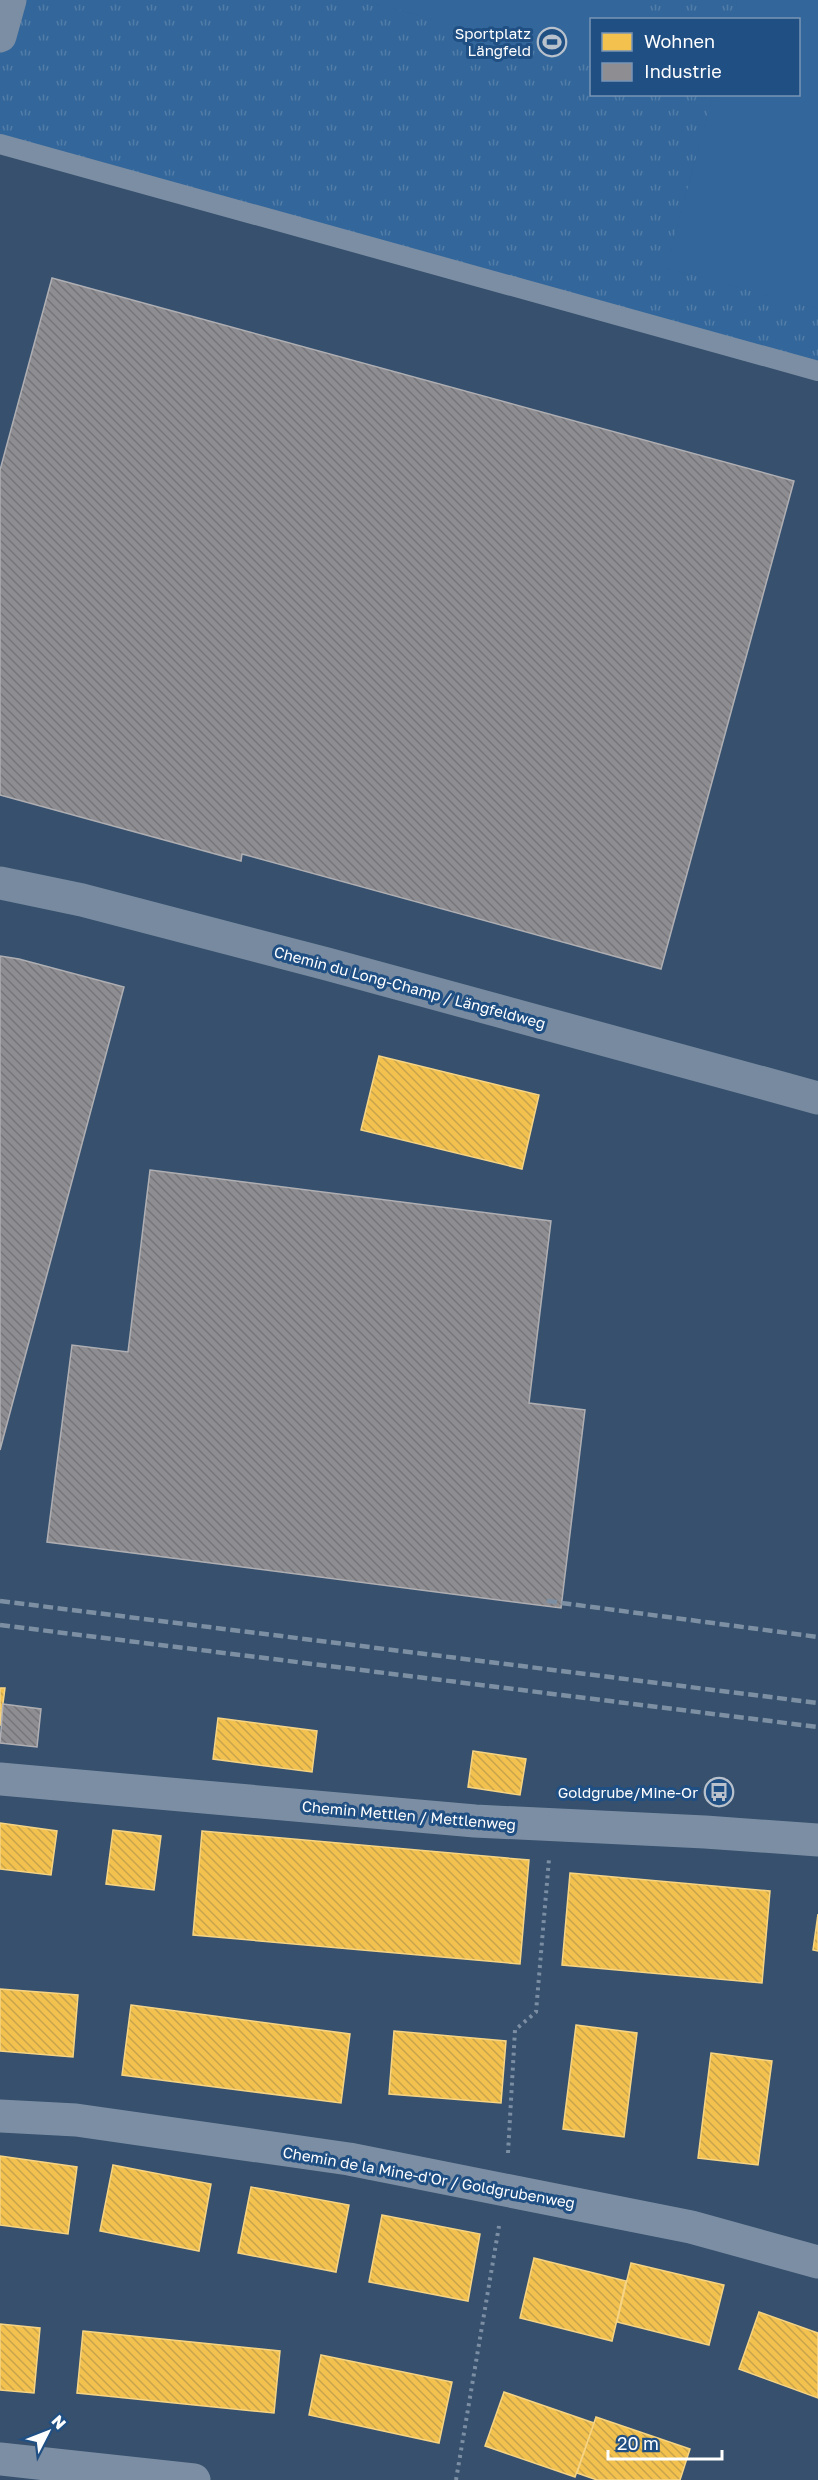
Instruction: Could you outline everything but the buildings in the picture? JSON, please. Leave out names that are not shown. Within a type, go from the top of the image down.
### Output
[{"type":"main road","name":"Chemin du Long-Champ / Längfeldweg","points":[[0,883],[82,900],[327,964],[818,1098]]},
{"type":"street","points":[[0,36],[10,0]]},
{"type":"street","name":"Chemin Mettlen / Mettlenweg","points":[[0,1779],[475,1821],[818,1840]]},
{"type":"street","name":"Chemin de la Mine-d'Or / Goldgrubenweg","points":[[0,2116],[76,2120],[349,2159],[691,2227],[818,2262]]},
{"type":"street","points":[[0,2459],[194,2480]]},
{"type":"lane","points":[[0,144],[818,371]]},
{"type":"path","points":[[456,2480],[505,2190],[515,2030],[536,2012],[550,1852]]},
{"type":"green space","points":[[10,0],[818,0],[818,371],[0,144],[0,36]]},
{"type":"green space","name":"Sportplatz Längfeld","points":[[363,0],[636,0],[630,18],[590,18],[590,64]]},
{"type":"green space","points":[[738,0],[818,0],[818,309],[666,268],[713,96],[800,96],[800,18],[733,18]]},
{"type":"railway","points":[[0,1601],[818,1703]]},
{"type":"railway","points":[[547,1601],[818,1637]]},
{"type":"railway","points":[[0,1625],[818,1727]]},
{"type":"place","name":"Sportplatz Längfeld","points":[[552,42]]},
{"type":"place","name":"Goldgrube/Mine-Or","points":[[719,1792]]}]
